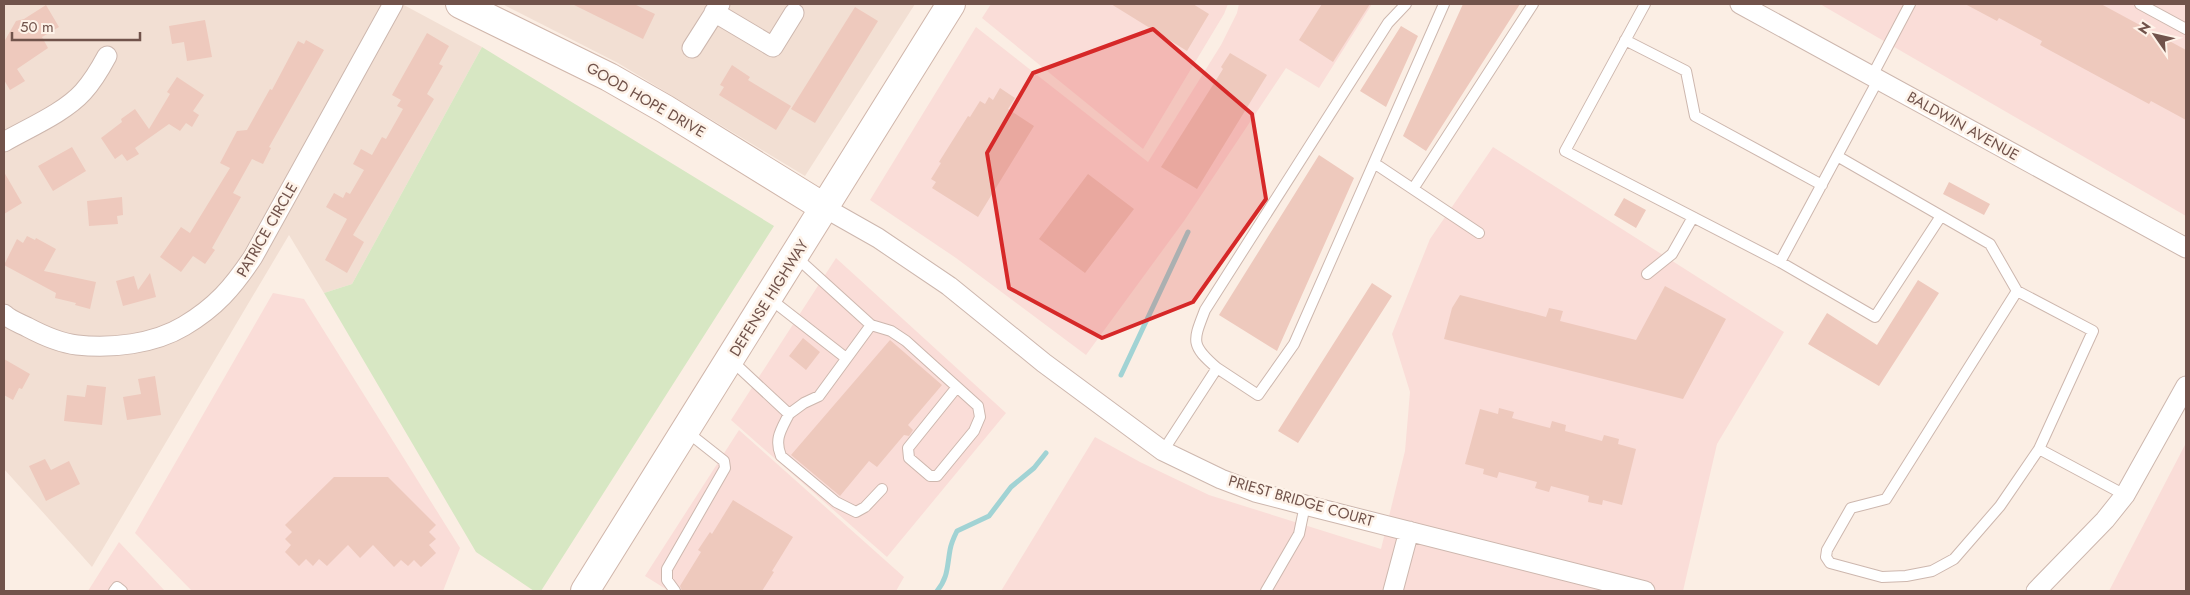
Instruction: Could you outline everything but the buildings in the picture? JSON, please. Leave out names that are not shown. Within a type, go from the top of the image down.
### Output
[{"type":"main road","name":"GOOD HOPE DRIVE","points":[[460,4],[609,77],[666,109],[825,208]]},
{"type":"main road","name":"DEFENSE HIGHWAY","points":[[585,591],[951,4]]},
{"type":"street","name":"PATRICE CIRCLE","points":[[4,314],[42,335],[76,345],[115,346],[152,339],[183,327],[211,308],[233,288],[254,257],[393,4]]},
{"type":"street","name":"BALDWIN AVENUE","points":[[1740,4],[2186,248]]},
{"type":"street","points":[[692,48],[717,8],[773,47],[794,13]]},
{"type":"street","points":[[4,142],[69,104],[82,93],[95,77],[107,56]]},
{"type":"street","name":"PRIEST BRIDGE COURT","points":[[825,208],[878,238],[948,286],[1060,374],[1163,451],[1221,479],[1255,492],[1645,591]]},
{"type":"street","points":[[2036,591],[2105,520],[2126,495],[2186,386]]},
{"type":"street","points":[[1394,591],[1409,531]]},
{"type":"lane","points":[[1406,4],[1388,23],[1205,310],[1196,333],[1196,346],[1200,354],[1258,396],[1294,344],[1444,4]]},
{"type":"lane","points":[[1413,189],[1533,4]]},
{"type":"lane","points":[[1645,4],[1565,152],[1780,262],[1875,317],[1941,216]]},
{"type":"lane","points":[[1780,262],[1837,156],[1910,4]]},
{"type":"lane","points":[[2140,4],[2186,29]]},
{"type":"lane","points":[[1625,40],[1686,71],[1695,116],[1822,185]]},
{"type":"lane","points":[[1837,156],[1990,244],[2017,291],[2093,331],[2039,450],[2000,506],[1954,559],[1932,571],[1906,576],[1882,577],[1830,563],[1826,557],[1827,550],[1851,508],[1886,499],[2017,291]]},
{"type":"lane","points":[[1374,163],[1479,233]]},
{"type":"lane","points":[[1647,274],[1672,254],[1693,217]]},
{"type":"lane","points":[[795,256],[871,325],[891,331],[906,341],[957,387],[978,406],[980,416],[978,424],[937,476],[930,476],[908,458],[908,448],[957,387]]},
{"type":"lane","points":[[768,298],[846,358]]},
{"type":"lane","points":[[871,325],[819,396],[804,403],[789,414],[776,446],[781,456],[836,502],[856,512],[865,507],[882,489]]},
{"type":"lane","points":[[730,360],[789,414]]},
{"type":"lane","points":[[1163,451],[1217,368]]},
{"type":"lane","points":[[675,591],[668,580],[667,569],[725,468],[724,461],[685,431]]},
{"type":"lane","points":[[2039,450],[2126,495]]},
{"type":"lane","points":[[1266,591],[1299,534],[1305,505]]},
{"type":"lane","points":[[114,591],[117,587],[122,591]]},
{"type":"highlighted area","points":[[1153,29],[1252,114],[1266,199],[1193,302],[1102,338],[1009,288],[987,153],[1033,73]]},
{"type":"shaded area","points":[[4,4],[402,4],[482,47],[352,284],[324,293],[289,235],[92,567],[4,469]]},
{"type":"shaded area","points":[[502,4],[915,4],[805,176],[618,63]]},
{"type":"shaded area","points":[[991,4],[1228,4],[1224,14],[1143,149],[982,18]]},
{"type":"shaded area","points":[[1239,4],[1372,4],[1319,88],[1286,68],[1184,221],[1086,355],[956,258],[870,200],[976,27],[1148,162],[1221,45],[1237,13]]},
{"type":"shaded area","points":[[1820,4],[2186,4],[2186,216]]},
{"type":"shaded area","points":[[1493,147],[1784,332],[1717,444],[1683,591],[1001,591],[1095,437],[1140,462],[1209,495],[1381,549],[1405,451],[1410,392],[1392,334],[1430,239]]},
{"type":"shaded area","points":[[836,258],[1006,413],[887,557],[731,420]]},
{"type":"shaded area","points":[[273,293],[304,299],[460,548],[443,591],[192,591],[135,533]]},
{"type":"shaded area","points":[[739,430],[904,577],[896,591],[669,591],[645,576]]},
{"type":"shaded area","points":[[2186,443],[2186,591],[2109,591]]},
{"type":"shaded area","points":[[119,542],[165,591],[88,591]]},
{"type":"green space","points":[[482,47],[774,226],[541,591],[534,591],[476,552],[324,293],[352,284]]},
{"type":"waterway","points":[[1121,375],[1188,232]]},
{"type":"waterway","points":[[937,591],[945,577],[950,548],[957,531],[989,516],[1011,487],[1034,468],[1046,453]]}]
